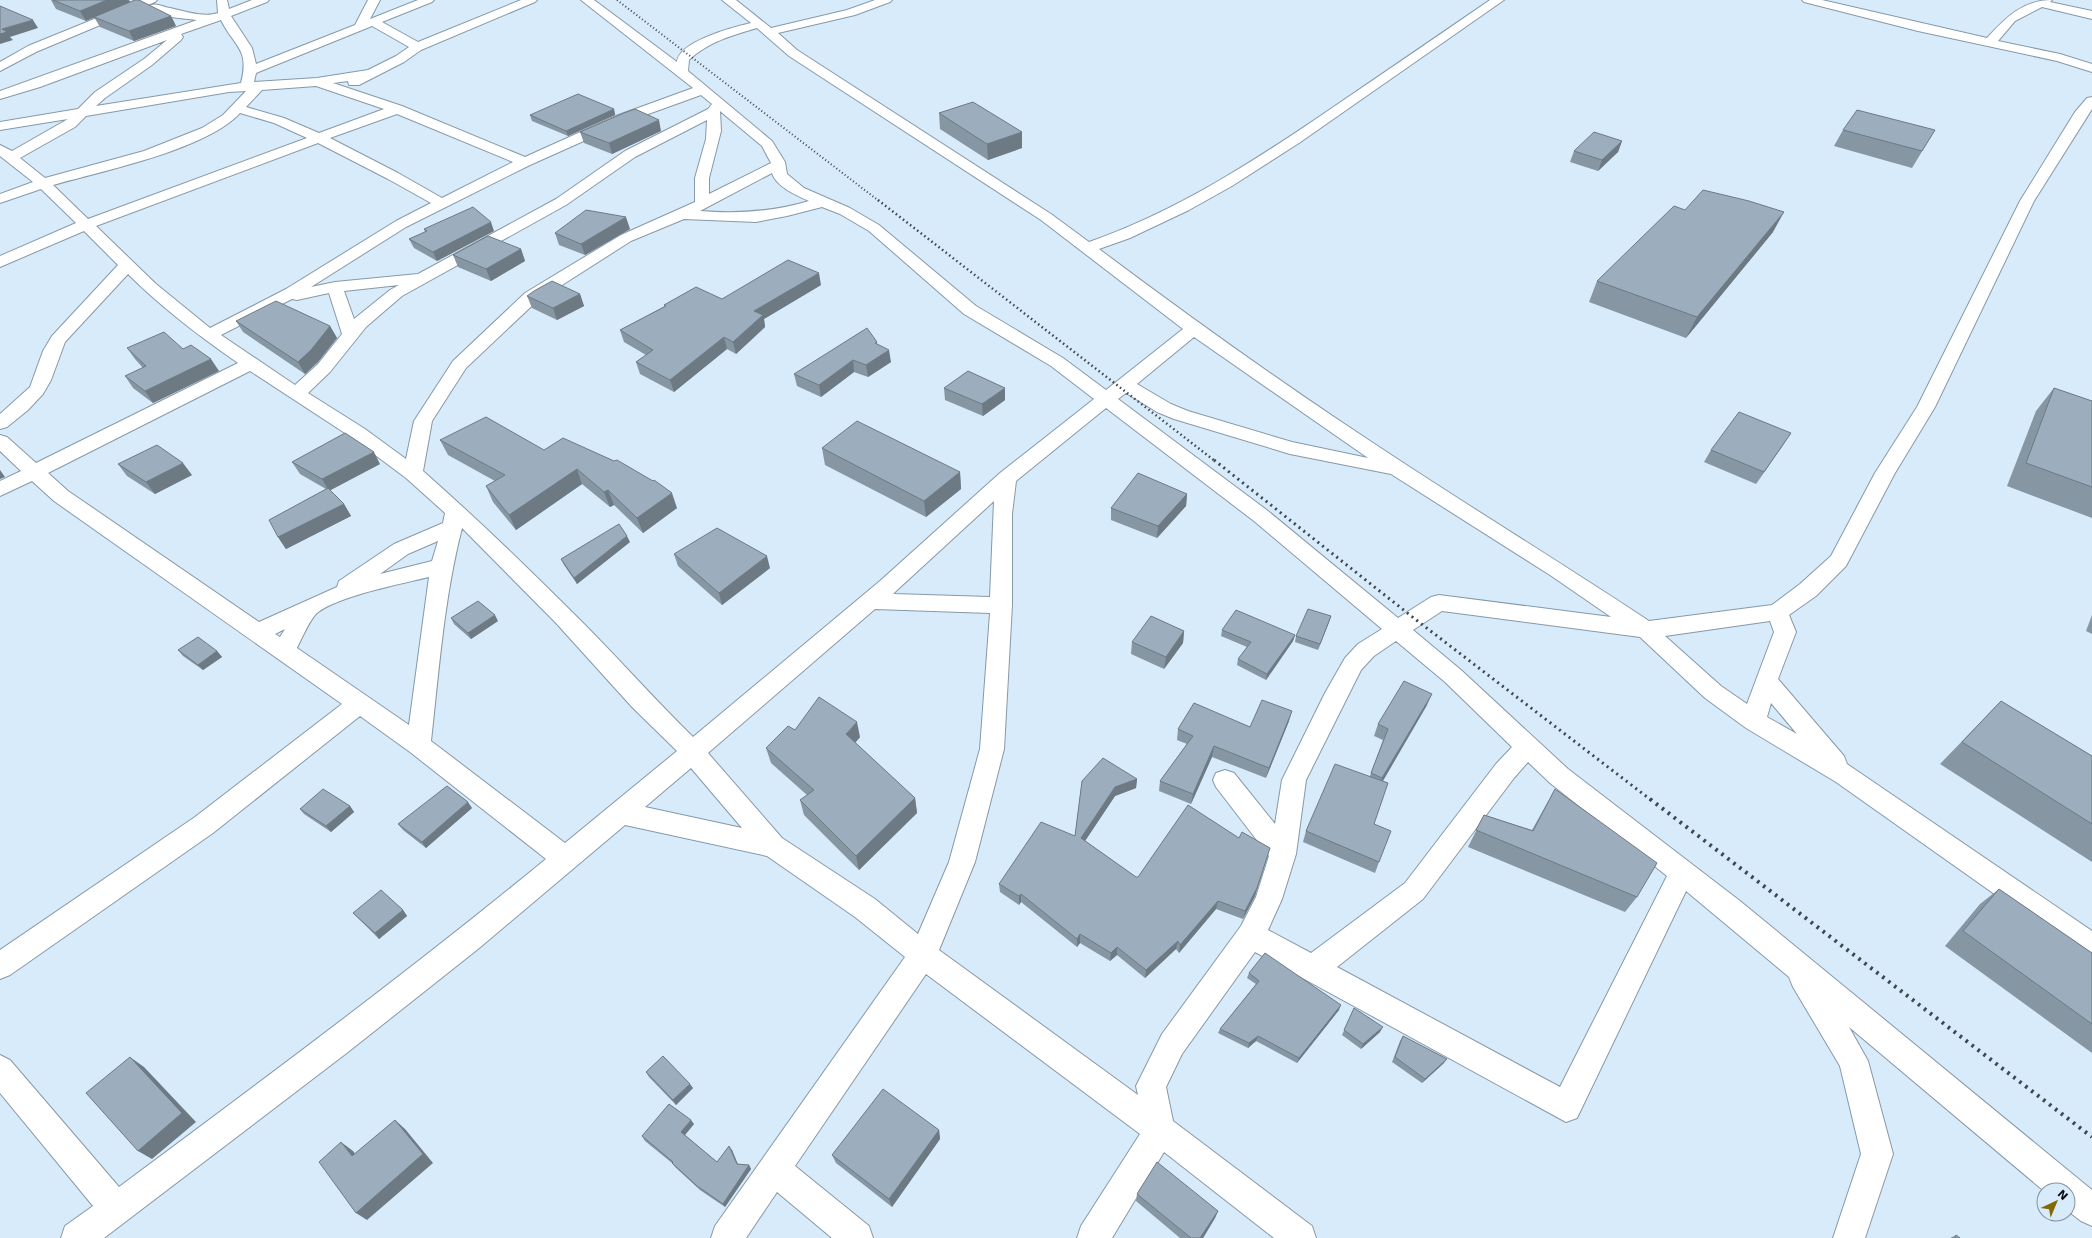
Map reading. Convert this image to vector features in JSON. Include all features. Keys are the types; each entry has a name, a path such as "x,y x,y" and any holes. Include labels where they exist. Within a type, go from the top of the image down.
{"street":[{"path":"222,0 224,16 248,51 257,86"},
{"path":"0,95 224,16 263,0"},
{"path":"359,28 374,0"},
{"path":"252,70 283,59 428,0"},
{"path":"342,90 368,74 395,62 417,46 531,0"},
{"path":"587,0 682,72 701,90 716,108 767,144 778,165 780,176 799,191 821,202 845,211 874,228 970,310 1004,332 1057,362 1115,391 1181,415 1290,448 1398,469"},
{"path":"728,0 741,8 793,53 828,77 1046,217 1194,329 1398,469 1557,570 1646,630 1660,645 1713,692 1754,721 1845,775 2092,947"},
{"path":"682,72 683,59 695,48 725,33 851,13 886,0"},
{"path":"1088,248 1125,235 1184,207 1227,183 1294,140 1498,0"},
{"path":"1808,0 1918,27 2060,58 2092,68"},
{"path":"1990,42 2011,19 2043,1 2092,15"},
{"path":"0,67 32,49 138,4 176,2"},
{"path":"153,3 165,11 212,20"},
{"path":"2011,19 2012,26 2020,35 2060,58"},
{"path":"373,22 417,46"},
{"path":"186,29 148,62 100,95 70,124 5,153 43,183 126,266 209,335 296,394 358,433 413,473 454,519 564,618 640,700 692,751 773,846 865,908 922,955 1160,1130 1300,1238"},
{"path":"0,53 32,49"},
{"path":"248,51 283,59"},
{"path":"0,199 43,183 156,152 218,126 238,109 257,86 283,70 283,59"},
{"path":"290,73 397,109 525,162"},
{"path":"0,126 257,86 314,82 368,74"},
{"path":"209,335 316,278 401,224 525,162 621,119 701,90"},
{"path":"1093,1238 1160,1130 1151,1086 1172,1044 1251,935 1269,899 1283,854 1294,780 1333,700 1366,650 1439,603 1646,630 1777,612 1808,590 1840,561 1885,473 1926,408 2028,201 2080,115 2092,101"},
{"path":"702,203 702,179 714,141 716,108"},
{"path":"296,394 324,368 360,323 380,305 421,278 505,234 561,202 630,154 716,108"},
{"path":"238,109 266,116 319,138 420,190 442,204"},
{"path":"0,262 45,241 85,225 397,109"},
{"path":"413,473 423,421 459,365 531,297 626,238 682,214 778,165"},
{"path":"682,214 738,217 766,216 795,210 821,202"},
{"path":"0,423 40,387 51,352 58,341 74,320 108,287 126,266"},
{"path":"316,278 380,305"},
{"path":"280,298 335,287 421,278"},
{"path":"335,287 351,336"},
{"path":"77,1238 338,1042 468,940 621,813 870,601 1007,478 1194,329"},
{"path":"0,489 252,363"},
{"path":"1115,391 1261,516 1453,676 1559,776 1730,910 2058,1182"},
{"path":"0,441 61,496 420,745 566,859"},
{"path":"727,1238 922,955 962,862 992,749 1001,605 1002,514 1007,478"},
{"path":"420,745 433,619 440,568 454,519"},
{"path":"335,595 401,549 454,519"},
{"path":"259,632 335,595 388,579 440,568"},
{"path":"870,601 1001,605"},
{"path":"284,650 309,607"},
{"path":"1754,721 1766,681 1785,632 1777,612"},
{"path":"1766,681 1845,775"},
{"path":"0,966 204,825 359,704"},
{"path":"1313,969 1414,891 1505,770 1528,746"},
{"path":"1225,780 1283,854"},
{"path":"621,813 773,846"},
{"path":"1251,935 1566,1108 1656,922 1682,873"},
{"path":"1794,963 1853,1061 1877,1154 1849,1238"},
{"path":"0,1070 116,1208"},
{"path":"775,1170 856,1238"},
{"path":"2076,1197 2092,1210"}],"building":[{"path":"53,0 107,0 80,11"},
{"path":"135,0 139,0 171,16 129,31 94,17"},
{"path":"0,6 33,20 2,29 7,32 0,34"},
{"path":"578,94 614,109 566,131 530,115"},
{"path":"973,102 1022,132 987,144 939,113"},
{"path":"635,109 659,120 609,143 580,132 624,113"},
{"path":"1857,110 1935,130 1922,151 1843,130"},
{"path":"1594,132 1622,141 1602,160 1574,151"},
{"path":"1703,190 1749,201 1784,212 1697,317 1597,281 1674,206 1685,210"},
{"path":"473,207 491,222 433,252 409,239 427,231 424,229"},
{"path":"586,210 626,217 581,244 555,233"},
{"path":"488,236 521,249 486,269 453,255"},
{"path":"788,260 819,273 754,311 763,315 733,342 724,337 670,380 636,362 653,350 620,330 666,306 664,305 696,287 722,299"},
{"path":"552,281 580,294 553,308 527,296"},
{"path":"276,301 330,326 311,350 298,362 236,321"},
{"path":"867,328 877,342 875,343 889,350 866,365 853,360 819,385 794,374"},
{"path":"164,332 183,349 191,345 211,359 145,391 125,376 146,366 127,348"},
{"path":"968,371 1005,388 982,404 944,388"},
{"path":"2054,388 2092,401 2092,487 2026,463"},
{"path":"1739,412 1791,433 1764,472 1711,450"},
{"path":"486,417 544,450 563,438 614,461 617,460 653,481 654,480 672,493 637,518 608,490 604,492 577,469 509,515 486,486 505,475 440,440"},
{"path":"857,421 960,472 924,501 822,448"},
{"path":"345,433 374,452 322,479 292,462"},
{"path":"157,445 183,463 146,482 118,464"},
{"path":"1138,473 1187,494 1158,526 1111,508"},
{"path":"328,488 344,504 278,537 269,520"},
{"path":"619,524 627,536 574,578 561,559"},
{"path":"717,528 767,556 719,593 674,554"},
{"path":"478,601 495,615 468,633 451,618"},
{"path":"1308,609 1331,616 1320,644 1296,636"},
{"path":"1236,610 1295,635 1267,674 1238,659 1251,642 1222,630"},
{"path":"1151,616 1184,631 1166,657 1132,642"},
{"path":"198,637 217,651 198,665 178,650"},
{"path":"1404,681 1432,694 1382,778 1371,773 1388,729 1378,724"},
{"path":"819,697 857,722 846,734 915,798 856,856 800,800 814,790 766,748 788,726 795,730"},
{"path":"1262,700 1292,711 1269,768 1214,746 1193,794 1160,781 1193,736 1178,729 1194,703 1250,727"},
{"path":"2001,701 2092,756 2092,824 1962,742"},
{"path":"1103,758 1137,779 1115,787 1081,838 1136,877 1138,877 1188,805 1239,838 1242,832 1270,848 1257,888 1245,911 1218,901 1180,945 1178,941 1146,970 1117,947 1111,953 1080,934 1077,939 1021,894 1019,896 999,884 1041,822 1075,836 1082,781"},
{"path":"1335,764 1388,783 1374,824 1391,831 1379,862 1306,831"},
{"path":"447,786 468,802 422,842 398,824"},
{"path":"323,789 350,806 326,826 300,809"},
{"path":"1555,789 1657,863 1637,897 1476,830 1484,815 1533,831"},
{"path":"1999,889 2092,953 2092,1024 1963,931"},
{"path":"381,890 403,910 375,933 353,913"},
{"path":"1265,953 1341,1005 1299,1058 1258,1036 1249,1043 1220,1029 1259,981 1249,973"},
{"path":"1354,1008 1383,1027 1363,1044 1344,1030"},
{"path":"1403,1036 1447,1059 1425,1079 1395,1057"},
{"path":"663,1056 690,1084 673,1100 646,1072"},
{"path":"130,1057 182,1113 138,1151 86,1093"},
{"path":"883,1089 939,1130 889,1199 832,1155"},
{"path":"669,1104 691,1120 681,1132 717,1162 729,1146 737,1164 749,1165 723,1204 697,1186 672,1163 673,1162 642,1136"},
{"path":"395,1120 423,1154 356,1213 319,1162 341,1142 352,1156"},
{"path":"1157,1162 1218,1211 1200,1238 1191,1238 1137,1194"}],"railway":[{"path":"617,0 879,201"},
{"path":"878,200 1215,461"},
{"path":"1214,460 1415,619 1651,800"},
{"path":"1650,799 2092,1137"}]}
